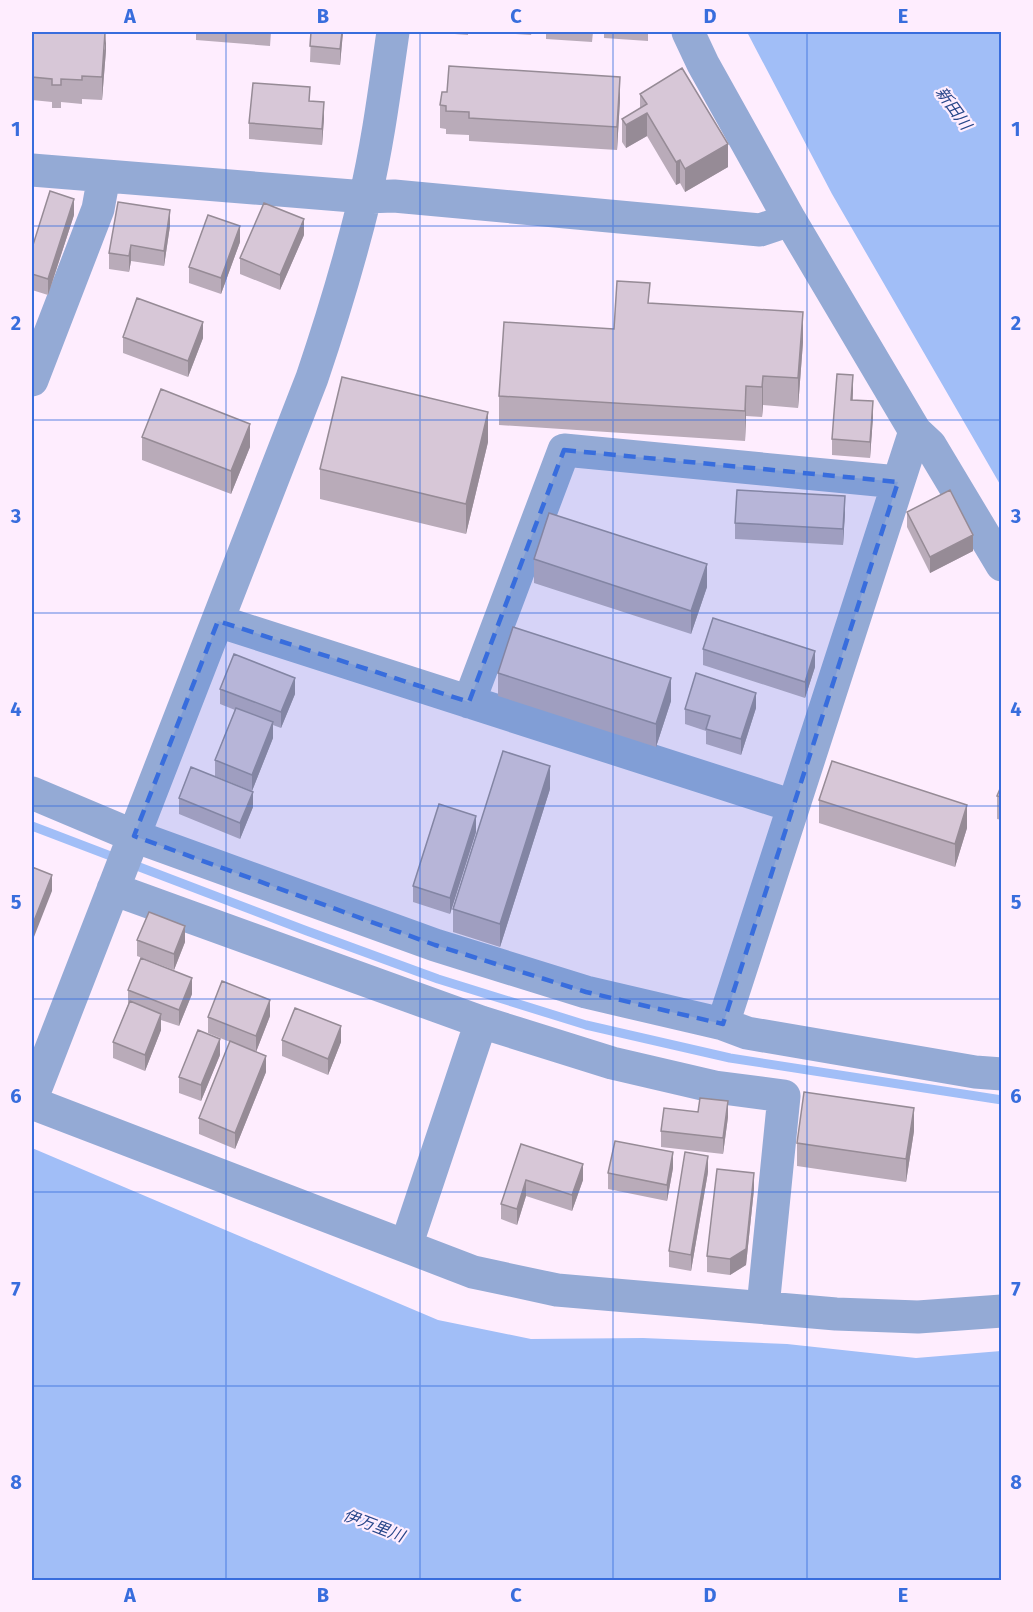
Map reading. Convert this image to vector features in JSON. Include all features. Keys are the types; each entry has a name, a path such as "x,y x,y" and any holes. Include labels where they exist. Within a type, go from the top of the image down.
{"street":[{"path":"32,1098 312,378 341,290 365,197 381,118 393,32"},
{"path":"688,32 703,64 790,220 915,431 930,445 1002,565"},
{"path":"32,170 365,197 394,196 760,230 790,220"},
{"path":"32,380 98,209 104,176"},
{"path":"723,1024 915,431"},
{"path":"469,702 564,450 898,482"},
{"path":"218,621 794,806"},
{"path":"32,793 134,836 446,948 586,992 723,1024 747,1033 975,1072 1002,1074"},
{"path":"113,889 480,1022 612,1063 715,1087 784,1096 763,1307"},
{"path":"406,1246 480,1022"},
{"path":"32,1103 473,1272 557,1290 836,1314 918,1317 1002,1311"}],"highlighted area":[{"path":"564,450 898,482 723,1024 586,992 435,945 134,836 218,621 469,702"}],"water":[{"name":"新田川","path":"747,32 1001,32 1001,486 832,194"},
{"name":"伊万里川","path":"32,1148 438,1320 531,1339 643,1338 787,1344 916,1358 1001,1351 1001,1580 32,1580"}],"building":[{"path":"32,32 105,32 102,77 82,76 82,80 61,79 61,85 52,85 52,79 32,77"},
{"path":"311,32 342,32 340,49 310,46"},
{"path":"449,66 620,77 617,127 469,118 469,112 446,111 446,106 440,105 442,92 447,92"},
{"path":"682,68 728,144 685,169 680,160 676,162 647,113 626,125 622,119 647,104 640,94"},
{"path":"253,83 310,87 309,101 324,102 322,129 249,123"},
{"path":"50,191 74,199 48,279 32,274 32,248"},
{"path":"118,202 170,210 164,251 131,245 129,256 109,253"},
{"path":"264,203 304,219 280,275 240,258"},
{"path":"208,215 240,226 221,278 189,267"},
{"path":"617,281 650,283 648,303 803,312 798,378 763,376 762,387 746,386 745,411 499,396 504,322 614,329"},
{"path":"137,298 203,322 188,361 123,337"},
{"path":"837,374 853,375 851,400 873,401 870,442 832,439"},
{"path":"342,377 488,412 466,504 320,469"},
{"path":"161,389 250,424 231,471 142,437"},
{"path":"737,490 845,496 843,529 735,523"},
{"path":"950,490 973,535 930,557 907,512"},
{"path":"549,513 707,564 691,611 534,559"},
{"path":"713,618 815,651 805,682 703,649"},
{"path":"513,627 671,678 656,724 498,673"},
{"path":"234,654 295,678 281,712 220,689"},
{"path":"696,673 756,693 741,739 706,729 710,716 685,709"},
{"path":"236,708 273,722 252,775 215,760"},
{"path":"503,751 550,766 500,924 453,909"},
{"path":"832,761 967,805 955,844 819,800"},
{"path":"191,767 253,792 240,823 179,798"},
{"path":"1002,784 1002,797 997,796"},
{"path":"439,804 476,816 450,898 413,886"},
{"path":"32,867 52,875 32,926"},
{"path":"149,912 185,926 174,954 137,940"},
{"path":"141,958 192,978 179,1010 128,990"},
{"path":"222,981 270,1000 256,1036 208,1017"},
{"path":"130,1001 161,1014 145,1055 113,1042"},
{"path":"295,1008 341,1026 328,1059 282,1040"},
{"path":"198,1030 220,1039 201,1085 179,1077"},
{"path":"230,1041 266,1056 235,1133 199,1118"},
{"path":"804,1092 914,1108 906,1159 797,1143"},
{"path":"700,1098 728,1101 723,1138 661,1131 664,1108 698,1112"},
{"path":"615,1141 673,1152 667,1185 608,1173"},
{"path":"521,1144 583,1164 572,1195 526,1180 517,1209 501,1204"},
{"path":"685,1152 708,1156 691,1255 669,1251"},
{"path":"717,1169 754,1173 746,1249 730,1259 707,1256"}],"waterway":[{"path":"32,826 438,979 586,1025 730,1058 1002,1100"}]}
